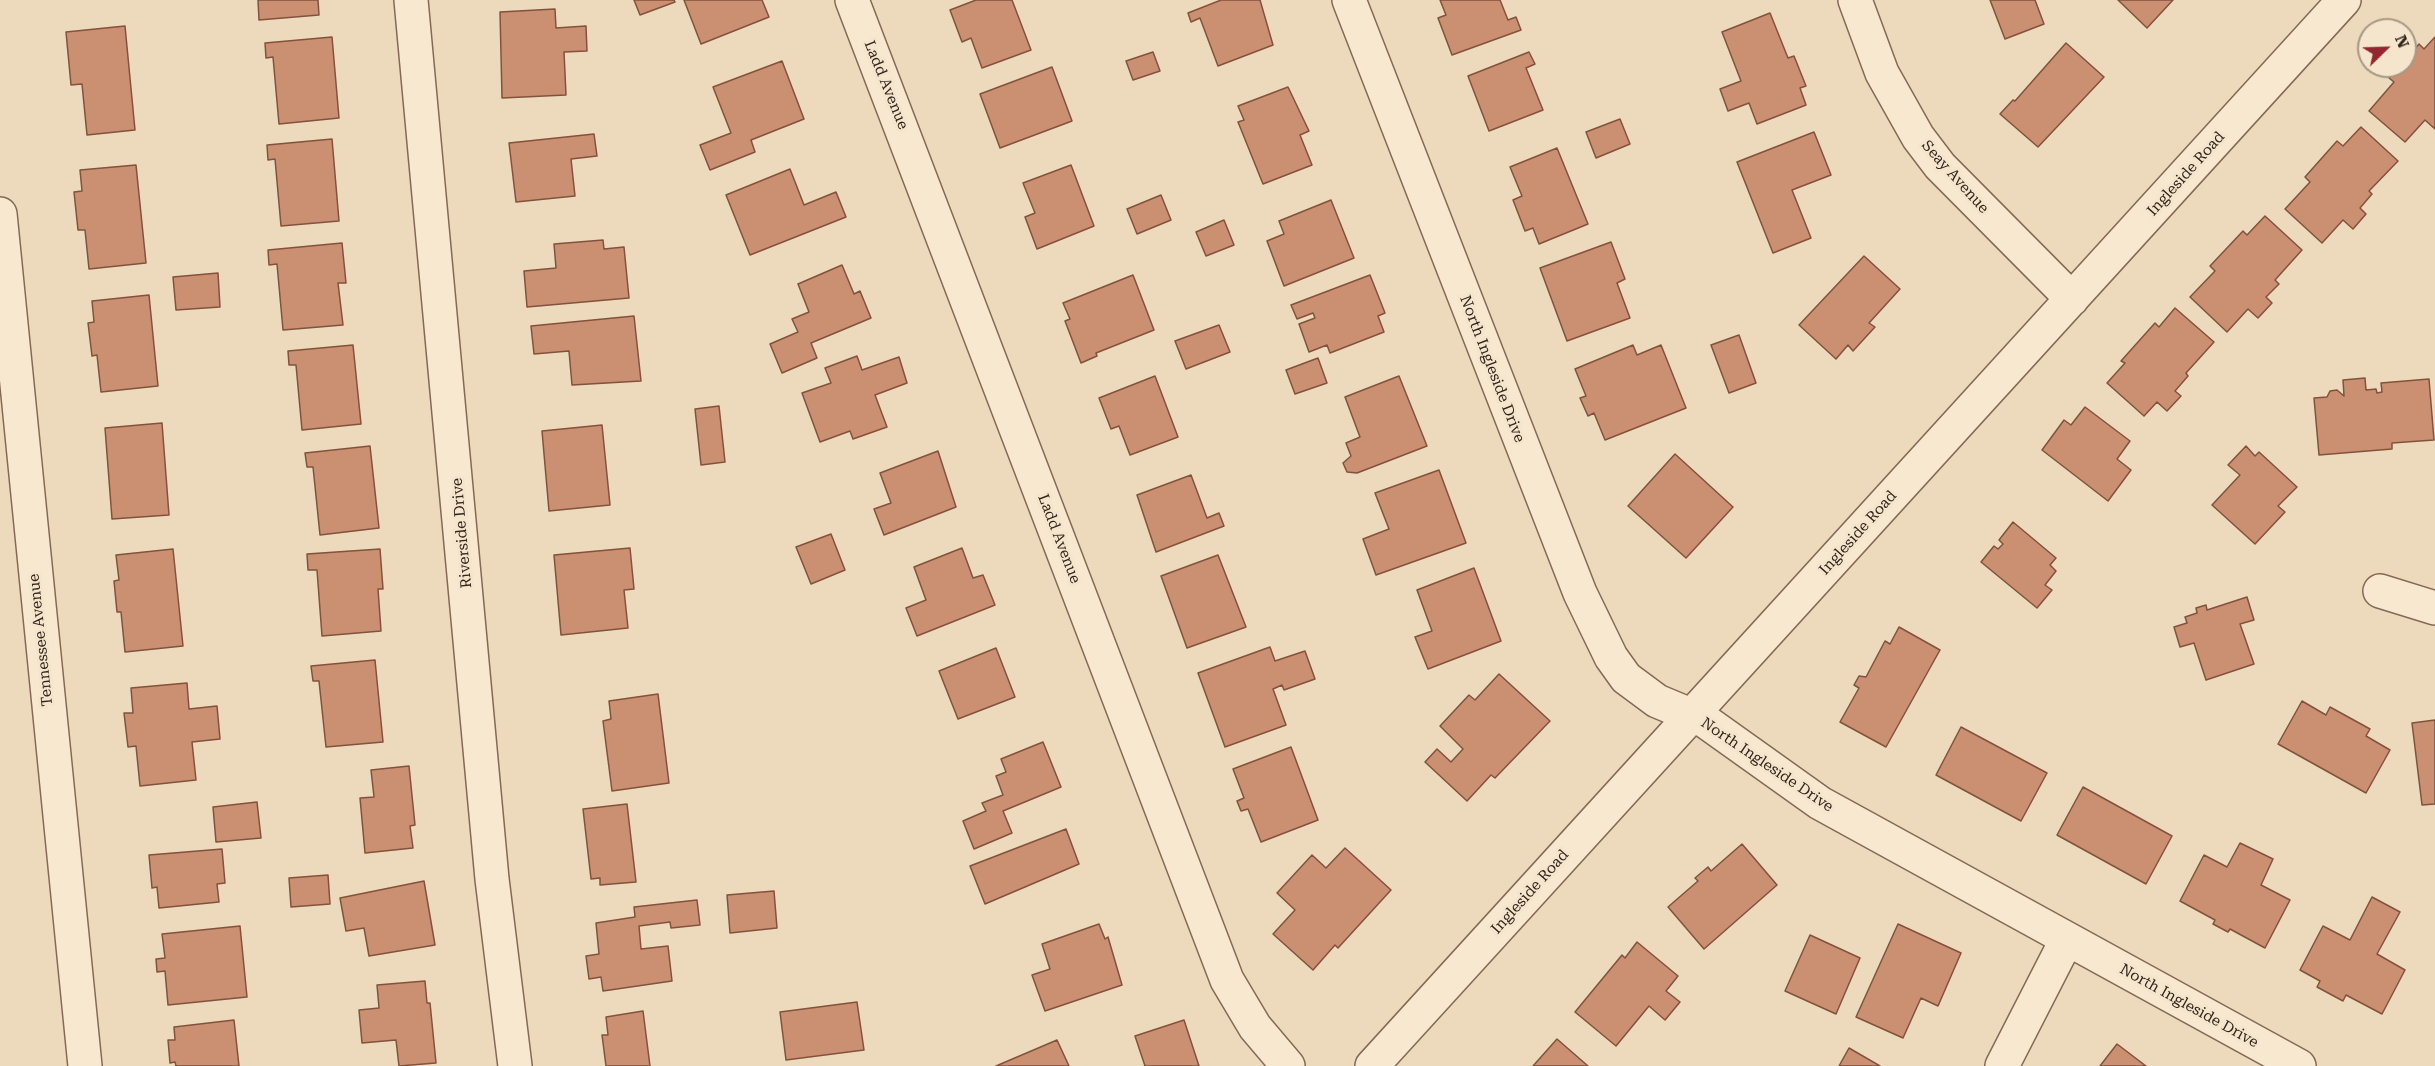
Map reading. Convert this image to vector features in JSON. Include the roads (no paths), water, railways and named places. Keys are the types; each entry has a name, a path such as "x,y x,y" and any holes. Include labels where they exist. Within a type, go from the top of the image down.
{"street":[{"name":"Riverside Drive","path":"411,0 492,879 515,1066"},
{"name":"Ladd Avenue","path":"852,0 1227,980 1255,1027 1288,1066"},
{"name":"North Ingleside Drive","path":"1349,0 1580,593 1611,657 1626,678 1657,701 1705,721 1820,803 2299,1066"},
{"name":"Seay Avenue","path":"1856,0 1882,73 1918,137 1940,166 2072,299"},
{"name":"Ingleside Road","path":"1371,1066 2344,0"},
{"name":"Tennessee Avenue","path":"0,214 85,1066"},
{"path":"2380,591 2435,608"},
{"path":"2002,1066 2067,939"}]}
